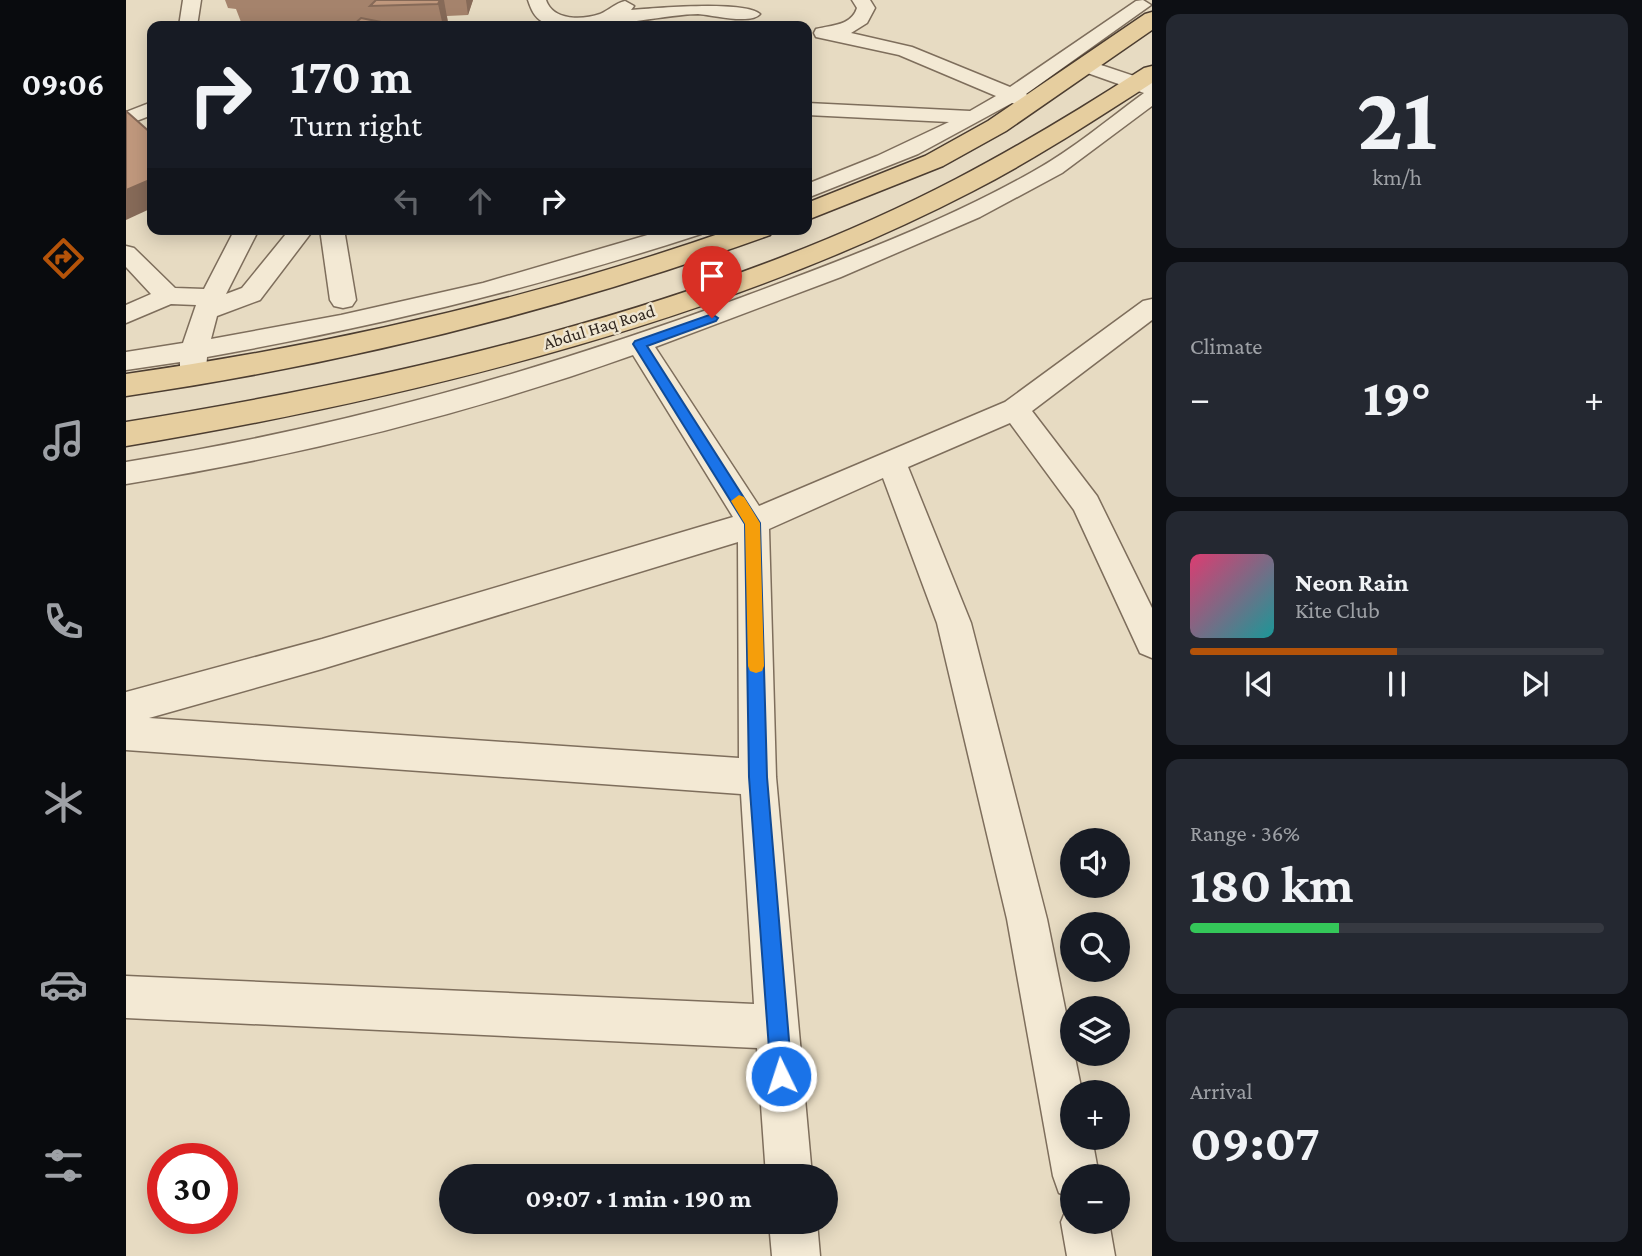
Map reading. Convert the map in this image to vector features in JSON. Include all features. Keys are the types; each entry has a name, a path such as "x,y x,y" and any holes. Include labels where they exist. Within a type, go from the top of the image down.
{"main road":[{"path":"812,210 934,161 997,126 1021,99 1086,66 1143,7"},
{"name":"Abdul Haq Road","path":"126,433 178,426 458,368 746,282 942,197 1148,85"},
{"path":"126,385 193,364 519,304 698,252 744,235"}],"street":[{"path":"188,21 192,0"},
{"path":"537,0 537,8 553,21"},
{"path":"609,18 624,8 626,0"},
{"path":"812,34 846,29 865,6 905,51"},
{"path":"812,189 917,146 973,117 1021,99 1143,7"},
{"path":"591,21 697,9 754,12"},
{"path":"827,33 905,51 1021,99"},
{"path":"1086,66 1148,85"},
{"path":"126,473 173,466 393,421 639,344 806,282 956,221 1043,176 1148,85"},
{"path":"812,109 973,117 997,126"},
{"path":"126,119 147,110"},
{"path":"813,131 825,120 872,111"},
{"path":"193,364 210,304 244,235"},
{"path":"126,253 168,296 210,304 251,294 297,235"},
{"path":"333,235 343,300"},
{"path":"126,361 193,364 515,283 673,235"},
{"path":"126,315 168,296"},
{"path":"126,708 335,650 717,536 752,523 1015,409 1152,307"},
{"path":"639,344 752,523 758,777 788,1164"},
{"path":"1015,409 1086,504 1152,643"},
{"path":"892,463 954,623 1027,919 1074,1164"},
{"path":"126,733 758,777"},
{"path":"126,997 778,1027"},
{"path":"794,1234 796,1256"},
{"path":"1086,1234 1091,1256"}],"building":[{"path":"376,0 440,0 438,4 370,6"},
{"path":"126,111 147,130 147,181 126,190"}],"slow traffic":[{"path":"739,501 752,523 756,666"}],"route":[{"path":"712,318 639,344 752,523 758,777 781,1076"}]}
